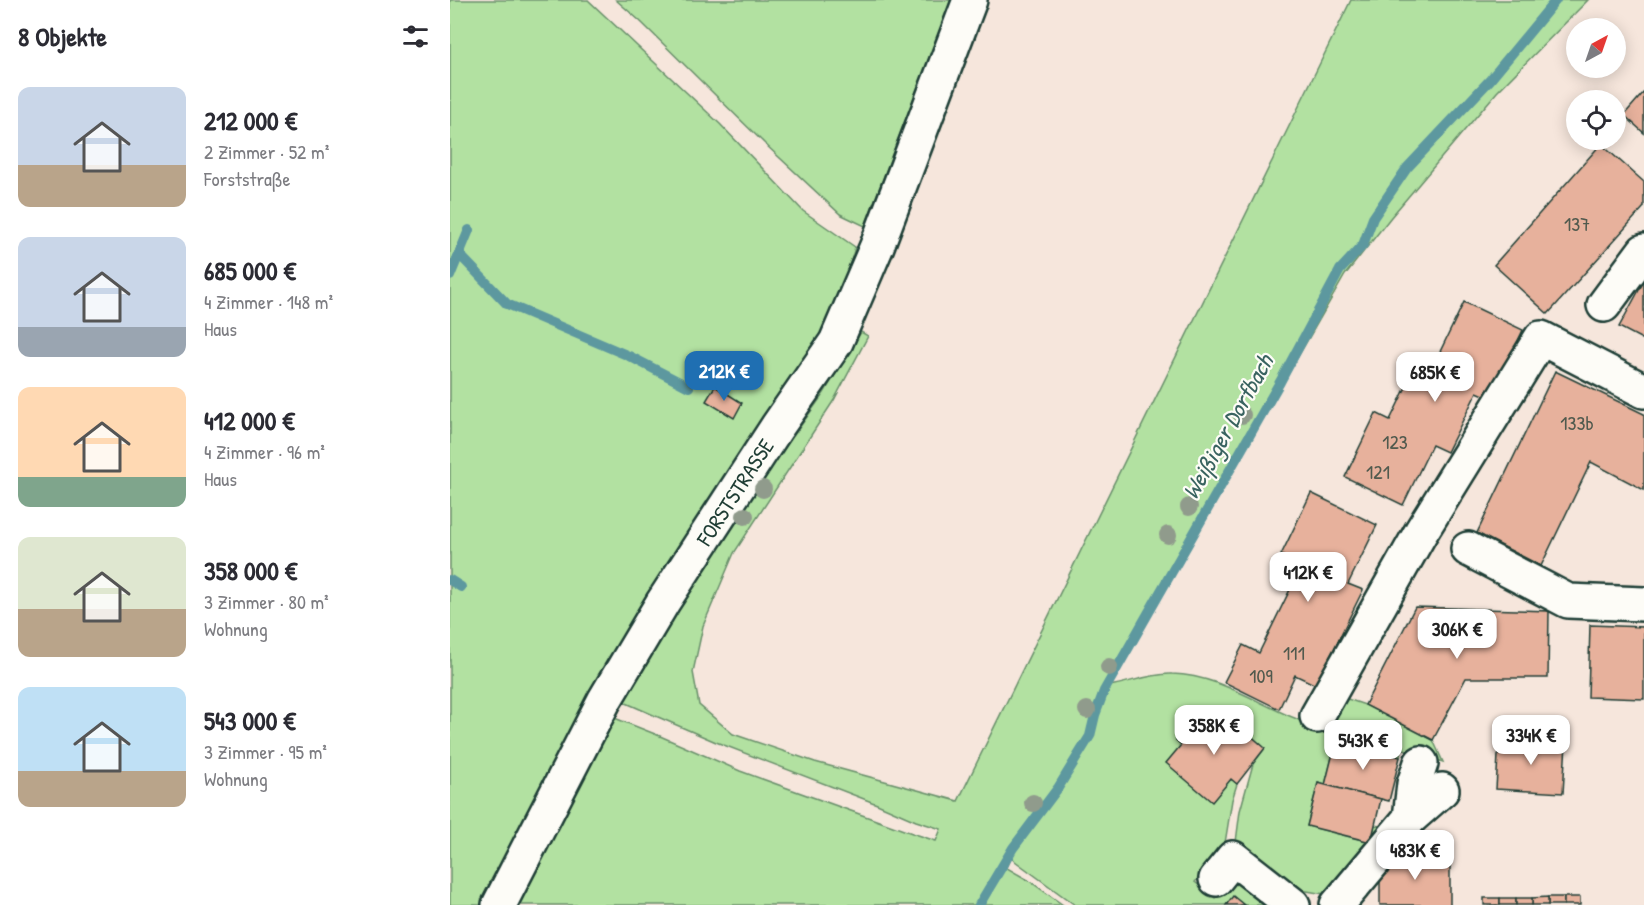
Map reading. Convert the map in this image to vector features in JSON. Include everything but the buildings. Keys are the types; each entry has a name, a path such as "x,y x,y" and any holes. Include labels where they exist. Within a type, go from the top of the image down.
{"street":[{"name":"FORSTSTRASSE","path":"499,905 604,701 688,564 777,427 836,342 877,246 969,0"},
{"path":"1604,305 1644,251"},
{"path":"1317,716 1421,532 1541,338 1644,391"},
{"path":"1468,549 1568,601 1644,604"},
{"path":"1410,818 1414,784 1421,763"},
{"path":"1337,905 1410,818 1442,790"},
{"path":"1216,879 1233,858 1293,905"}],"green space":[{"path":"450,0 588,0 720,124 803,211 855,247 841,298 813,347 696,521 719,540 824,393 861,332 868,336 834,400 734,553 703,626 693,672 699,705 733,734 815,762 958,801 1351,0 1588,0 1570,18 1566,18 1566,22 1497,92 1345,275 1109,686 1156,675 1189,676 1222,685 1302,721 1336,695 1365,705 1433,740 1443,762 1401,748 1400,757 1336,741 1325,785 1318,783 1307,826 1370,842 1375,825 1391,828 1330,895 1301,890 1266,867 1236,842 1240,811 1253,764 1265,748 1242,728 1235,729 1225,721 1186,727 1176,740 1212,801 1231,779 1237,784 1225,843 1195,882 1215,898 1236,873 1275,905 1244,905 1233,897 1226,905 1075,905 1012,857 1007,868 1063,905 513,905 612,717 740,771 912,833 936,841 941,829 716,742 658,717 624,702 600,681 482,905 450,905"},
{"path":"616,0 951,0 865,226 840,214"}],"waterway":[{"name":"Weißiger Dorfbach","path":"979,905 1013,848 1058,788 1090,736 1104,691 1280,382 1340,270 1363,245 1373,218 1407,168 1490,80 1556,0"},
{"path":"450,276 469,230"},
{"path":"459,254 507,304 629,356 689,387"},
{"path":"450,580 461,587"}]}
